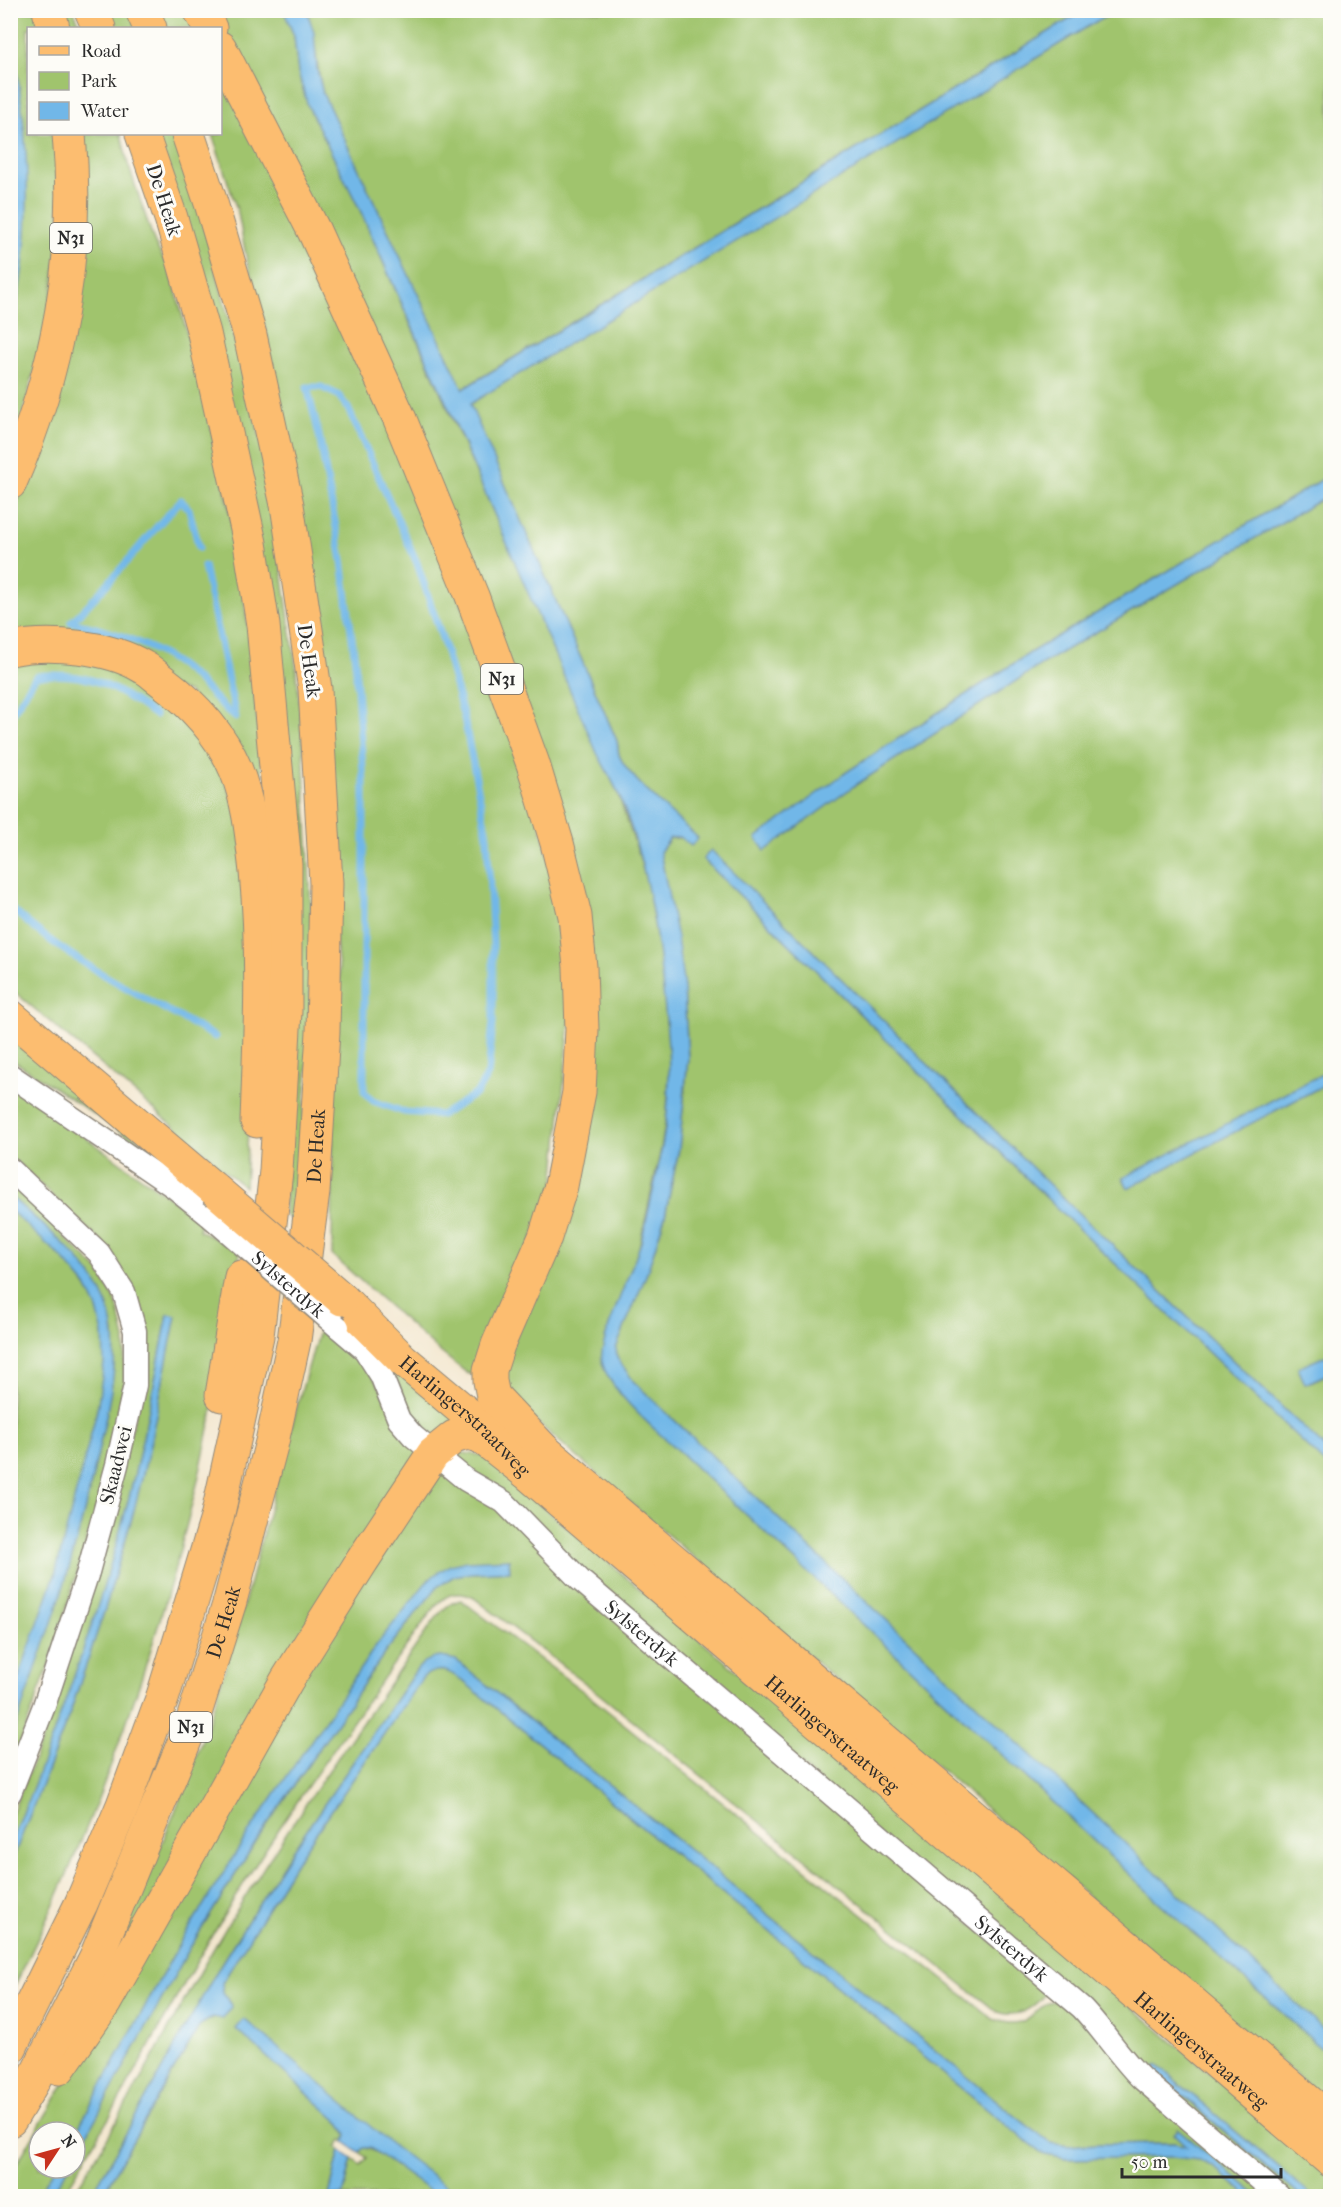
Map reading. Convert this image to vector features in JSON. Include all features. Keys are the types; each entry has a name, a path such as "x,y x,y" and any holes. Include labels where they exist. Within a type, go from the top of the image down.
{"main road":[{"path":"49,10 53,27"},
{"path":"91,10 99,27"},
{"path":"142,10 150,27"},
{"path":"200,10 209,27"},
{"name":"N31","path":"222,52 314,231 399,417 472,596 533,764 557,843 575,916 580,967 582,1030 579,1092 558,1196 544,1237 498,1345 490,1370 493,1396 535,1461"},
{"name":"N31","path":"10,483 45,391 57,342 72,226 69,135"},
{"name":"De Heak","path":"10,2048 27,2019 81,1904 123,1805 163,1696 217,1518 257,1336 277,1159 285,1011 285,865 267,657 250,543 204,333 171,218 142,135"},
{"name":"De Heak","path":"10,2120 96,1957 192,1723 230,1601 272,1442 294,1341 313,1192 323,1032 326,883 315,689 286,505 250,335 212,203 188,135"},
{"name":"N31","path":"10,649 65,646 106,652 143,666 187,700 218,736 236,770 251,822 259,909 260,1026 255,1167 237,1311 209,1463 188,1554 163,1696"},
{"name":"Harlingerstraatweg","path":"10,1016 212,1203 340,1313 410,1346 484,1407 535,1461 1330,2160"},
{"path":"10,2136 105,2002 287,1680 433,1454 454,1437 466,1433 480,1436 535,1461"},
{"name":"Harlingerstraatweg","path":"535,1461 1330,2120"}],"street":[{"path":"10,1075 174,1187 212,1203"},
{"name":"Skaadwei","path":"10,1169 99,1253 124,1292 135,1331 135,1385 109,1497 88,1572 48,1695 10,1793"},
{"name":"Sylsterdyk","path":"340,1313 381,1375 399,1420 413,1436 466,1480 504,1502 580,1580 1082,2008 1141,2078 1280,2196"}],"green space":[{"path":"284,10 294,36 298,72 308,106 360,210 618,794 639,855 648,888 660,958 670,1053 667,1112 637,1257 605,1338 607,1375 622,1396 688,1460 1161,1904 1330,2056 1330,2104 518,1406 505,1389 502,1375 582,1093 564,842 222,44 222,27 215,27 208,11"},
{"path":"11,11 40,11 44,27 27,27 27,135 61,135 58,278 11,460 10,328 13,318 20,90 11,37"},
{"path":"54,11 74,11 81,27 59,27"},
{"path":"104,11 129,11 137,27 112,27"},
{"path":"160,11 192,11 200,27 166,27"},
{"path":"307,11 1083,11 462,389 323,94"},
{"path":"1119,11 1330,11 1330,475 1033,651 845,773 766,850 854,786 1042,664 1330,494 1330,1070 1123,1179 1128,1188 1330,1082 1330,1354 1298,1369 1306,1384 1330,1373 1330,1453 1071,1206 711,851 703,859 1063,1214 1330,1468 1330,2035 1068,1792 634,1382 617,1358 616,1348 647,1273 665,1216 679,1149 688,1058 684,988 660,852 670,838 697,838 642,786 619,755 617,741 469,403 1097,21"},
{"path":"222,67 341,307 526,766 575,966 554,1185 476,1376 467,1373 439,1351 332,1255 333,1125 340,977 267,336 246,256 238,213 212,135 222,135"},
{"path":"75,135 121,135 128,164 155,244 169,268 175,287 220,465 245,608 268,859 189,692 11,642 11,495 27,457"},
{"path":"153,135 176,135 195,191 265,456 296,667 303,747 311,909 309,1053 294,1223 285,1215 294,816"},
{"path":"70,655 146,682 215,752 241,823 251,1075 245,1187 11,989 10,658"},
{"path":"10,1031 159,1157 11,1059"},
{"path":"11,1084 201,1220 199,1230 240,1252 197,1484 141,1680 95,1808 41,1932 11,1993 11,1863 70,1713 105,1609 133,1514 168,1314 138,1461 114,1553 73,1679 11,1844 10,1818 52,1715 145,1380 105,1245 11,1157"},
{"path":"11,1185 99,1271 117,1304 125,1339 124,1384 101,1493 50,1662 11,1768 11,1739 66,1577 88,1497 107,1412 114,1365 114,1332 107,1305 70,1251 11,1197"},
{"path":"11,1211 60,1255 82,1280 97,1309 102,1327 104,1364 99,1401 72,1516 50,1591 11,1699"},
{"path":"322,1322 344,1333 424,1455 94,1996 142,1890 200,1747 227,1663 293,1419"},
{"path":"391,1365 473,1419 435,1436 413,1413"},
{"path":"463,1453 482,1455 1330,2175 1330,2196 1312,2196 1157,2065 1153,2071 1300,2196 1287,2196 585,1574 490,1485 453,1455"},
{"path":"436,1467 499,1508 1046,1989 1046,1992 1025,2011 1011,2014 997,2012 589,1686 474,1598 456,1594 436,1605 283,1823 231,1903 87,2155 87,2134 191,1946 258,1838 386,1651 437,1587 454,1576 510,1571 509,1559 429,1579 181,1941 83,2120 43,2120 129,1975 253,1751"},
{"path":"461,1600 584,1692 993,2019 1017,2023 1026,2020 1044,2005 1061,2000 1272,2196 1258,2196 1203,2151 1174,2134 1187,2146 1174,2143 1067,2146 1051,2143 456,1660 423,1663 415,1672 288,1857 221,1964 91,2196 72,2196 82,2180 87,2180 87,2172 238,1907 317,1788 433,1622 445,1608"},
{"path":"434,1670 452,1672 1016,2133 1046,2155 1066,2159 1173,2157 1199,2160 1215,2168 1248,2196 459,2196 236,2029 341,2124 347,2135 345,2142 342,2140 337,2147 340,2150 329,2196 101,2196 200,2025 232,2007 223,1993 222,1983 296,1862 423,1677"},
{"path":"27,2146 27,2180 47,2180 37,2196 11,2196 10,2175"},
{"path":"363,2148 389,2160 437,2196 343,2196 352,2159 361,2165 367,2158 359,2152"},
{"path":"60,2180 72,2180 62,2196 50,2196"}],"water":[{"path":"284,11 307,11 314,33 317,69 323,94 463,389 1083,11 1119,11 1097,21 470,404 617,741 619,755 632,775 698,838 691,846 680,837 670,838 660,852 684,988 688,1058 679,1149 665,1216 647,1273 616,1348 617,1358 634,1382 1330,2035 1330,2056 1161,1904 652,1427 626,1401 607,1374 602,1362 605,1339 641,1242 659,1162 668,1099 668,1042 661,974 654,921 643,869 618,793 597,753 449,409 360,210 308,106 298,72 294,36"},
{"path":"11,37 26,146 27,219 19,292 11,328"},
{"path":"1330,475 1330,494 1042,664 854,786 765,851 756,838 845,773 1033,651"},
{"path":"711,850 1071,1206 1330,1453 1330,1468 1063,1214 703,859"},
{"path":"1330,1070 1330,1082 1128,1188 1123,1178"},
{"path":"11,1197 65,1245 99,1288 112,1321 115,1357 107,1413 76,1543 54,1617 11,1739 11,1699 55,1575 97,1410 104,1364 103,1333 97,1309 86,1286 63,1259 11,1211"},
{"path":"168,1314 176,1316 149,1450 133,1514 105,1609 70,1713 11,1863 11,1844 73,1678 114,1552 138,1461"},
{"path":"1330,1354 1330,1373 1305,1384 1298,1368"},
{"path":"509,1559 510,1571 454,1576 437,1587 386,1651 258,1838 191,1946 87,2134 87,2120 83,2120 181,1941 249,1832 377,1644 429,1579 450,1565 467,1561"},
{"path":"441,1657 456,1660 1051,2143 1067,2146 1174,2143 1186,2146 1174,2134 1178,2129 1258,2196 1248,2196 1215,2168 1199,2160 1173,2157 1066,2159 1046,2155 1016,2133 469,1686 453,1674 436,1671 423,1677 296,1862 222,1983 223,1993 232,2007 223,2019 213,2017 200,2025 101,2196 91,2196 221,1964 288,1857 415,1672 427,1661"},
{"path":"244,2019 391,2144 459,2196 437,2196 370,2148 363,2148 359,2152 345,2142 347,2135 341,2124 236,2029"},
{"path":"1157,2065 1312,2196 1300,2196 1153,2070"},
{"path":"340,2150 352,2159 343,2196 329,2196"},
{"path":"47,2180 60,2180 50,2196 37,2196"}],"waterway":[{"path":"307,387 321,387 338,395 348,408 417,563 443,641 464,718 487,835 493,944 493,1023 488,1074 477,1093 442,1115 404,1112 373,1101 364,1091 364,783 355,661 342,560 319,435 307,387"},
{"path":"71,622 100,593 181,500 189,509 199,548"},
{"path":"71,622 120,635 165,656 193,676 236,718 204,566"},
{"path":"10,717 36,676 54,675 86,678 100,683 126,696 155,715"},
{"path":"10,907 32,926 82,961 215,1037"}]}
